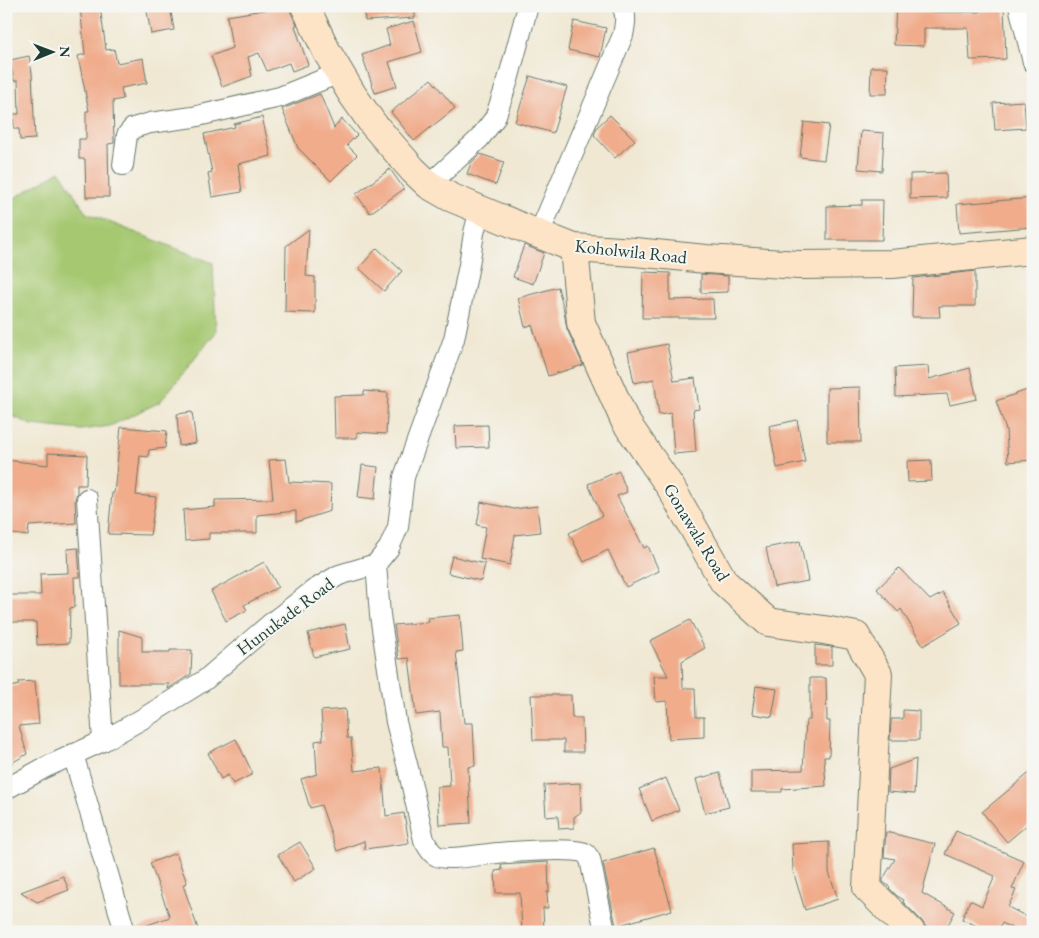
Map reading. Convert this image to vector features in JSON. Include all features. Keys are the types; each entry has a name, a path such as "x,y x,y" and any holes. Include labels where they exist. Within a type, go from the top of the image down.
{"street":[{"name":"Koholwila Road","path":"304,6 327,52 352,94 373,124 413,170 429,185 450,197 574,248 635,252 706,260 799,265 892,264 1033,250"},
{"path":"429,185 479,139 495,118 508,80 528,6"},
{"path":"539,234 623,35 626,20 622,6"},
{"path":"1019,6 1033,62"},
{"path":"123,164 127,134 133,128 150,123 193,117 280,97 339,72"},
{"path":"480,209 454,339 404,478 398,527 389,548 376,564 380,615 396,722 424,840 435,855 442,858 459,858 490,853 566,850 584,853 590,858 605,932"},
{"name":"Gonawala Road","path":"574,248 580,323 625,421 671,488 724,582 768,622 856,636 878,674 867,888 911,932"},
{"path":"87,499 103,741"},
{"name":"Hunukade Road","path":"6,789 73,754 103,741 142,719 206,680 269,625 314,590 339,575 376,564"},
{"path":"73,754 125,932"}],"green space":[{"path":"60,171 86,213 213,263 216,332 160,402 110,426 81,430 32,425 6,413 6,203"}],"building":[{"path":"80,6 100,6 106,50 114,49 117,63 143,58 147,83 121,88 123,99 113,101 114,143 108,144 109,197 86,197 85,159 79,159 79,139 86,139 86,111 89,111 78,56 85,54"},
{"path":"146,6 170,6 174,30 151,34"},
{"path":"269,6 290,6 308,65 292,71 289,63 267,71 259,53 248,57 252,76 222,87 211,56 232,48 227,16 270,9"},
{"path":"364,6 415,6 415,18 365,21"},
{"path":"896,6 925,6 925,12 980,12 980,6 1004,6 1006,59 970,60 968,28 924,28 924,46 894,45"},
{"path":"414,21 422,52 389,62 397,86 375,93 362,55 390,45 386,29"},
{"path":"574,21 606,28 600,57 568,50"},
{"path":"29,56 32,73 35,139 20,140 19,129 14,129 13,114 19,114 18,80 14,81 10,60"},
{"path":"871,67 888,67 887,94 870,94"},
{"path":"530,76 567,87 553,133 515,122"},
{"path":"431,79 455,108 414,141 391,112"},
{"path":"320,94 334,128 342,119 357,135 347,145 357,155 331,181 298,148 282,109"},
{"path":"1024,101 1026,128 995,130 993,103"},
{"path":"610,115 635,140 615,158 594,135 597,127"},
{"path":"262,117 271,156 238,164 242,192 212,197 208,173 212,172 204,134 235,127 234,124"},
{"path":"804,122 829,125 824,160 800,157"},
{"path":"861,131 884,133 882,171 858,169"},
{"path":"480,154 504,162 496,185 467,174 471,163"},
{"path":"390,169 404,189 370,213 356,194"},
{"path":"946,173 947,198 910,199 910,174"},
{"path":"1033,198 1033,227 959,233 957,204"},
{"path":"862,200 883,200 882,240 827,240 827,206 862,205"},
{"path":"309,229 306,276 315,277 315,313 285,312 286,246"},
{"path":"524,245 544,253 533,284 513,277"},
{"path":"377,248 402,271 384,291 359,268"},
{"path":"975,271 975,306 939,306 940,317 912,317 913,278"},
{"path":"643,272 670,273 670,300 713,299 714,318 642,318"},
{"path":"701,274 728,276 728,292 701,293"},
{"path":"558,287 567,329 583,365 548,376 532,325 525,327 518,298"},
{"path":"667,344 674,381 695,378 699,409 693,410 696,452 674,454 671,413 659,415 654,379 634,383 628,352"},
{"path":"928,366 929,379 970,368 977,399 950,405 947,394 896,397 895,368"},
{"path":"860,387 861,442 827,442 827,388"},
{"path":"1027,390 1033,409 1033,460 1008,462 1006,430 996,401"},
{"path":"364,391 388,393 386,434 357,432 357,438 335,438 334,396 364,395"},
{"path":"192,412 196,443 179,446 177,414"},
{"path":"797,420 805,462 777,468 769,426"},
{"path":"488,425 489,447 456,448 455,426"},
{"path":"121,427 167,431 165,448 149,450 148,457 140,456 136,495 156,497 150,535 108,534"},
{"path":"48,453 87,455 86,485 77,485 75,500 76,523 29,526 28,536 6,533 6,460 48,465"},
{"path":"286,459 289,482 331,484 330,511 296,522 296,511 257,515 257,533 209,533 209,539 185,541 183,510 215,507 215,500 273,499 269,460"},
{"path":"931,460 932,481 908,482 907,461"},
{"path":"362,465 378,467 375,499 358,497"},
{"path":"619,471 627,492 617,496 644,548 648,546 659,571 626,587 608,550 584,562 569,533 602,516 588,484"},
{"path":"481,502 514,509 537,506 540,532 515,535 510,565 480,559 486,527 477,525"},
{"path":"800,541 808,581 774,587 766,548"},
{"path":"78,548 80,577 74,577 75,607 70,608 69,643 37,645 36,622 10,622 10,595 41,595 40,574 68,573 67,549"},
{"path":"452,556 485,564 481,581 448,573"},
{"path":"264,562 278,587 244,605 247,610 226,621 211,591"},
{"path":"899,568 930,600 943,593 961,623 923,646 901,609 898,612 877,589"},
{"path":"460,615 463,651 456,652 464,723 473,723 475,766 468,767 471,823 439,825 437,787 450,786 448,747 442,747 440,712 416,715 409,658 399,659 394,625 429,622 428,618"},
{"path":"690,620 705,648 682,661 683,688 695,688 696,717 704,717 704,737 669,739 667,701 656,702 654,676 668,676 650,641"},
{"path":"345,624 350,649 314,657 308,633"},
{"path":"119,630 142,637 142,652 192,650 191,674 168,689 169,684 119,684"},
{"path":"815,645 832,647 832,665 815,665"},
{"path":"810,678 826,678 827,721 830,721 829,757 824,757 826,786 782,789 782,792 751,792 751,771 803,770 806,720 810,720"},
{"path":"35,681 39,724 19,726 27,754 10,764 6,752 6,688 19,685 18,682"},
{"path":"756,686 777,689 772,717 752,714"},
{"path":"531,695 571,695 572,718 582,718 583,752 564,752 564,740 533,740"},
{"path":"345,709 347,738 351,738 354,771 382,768 386,816 404,813 409,843 365,849 364,841 337,851 321,805 310,808 301,779 317,774 315,741 323,740 321,711"},
{"path":"903,710 919,711 919,740 890,740 891,719 903,719"},
{"path":"236,739 253,774 233,784 228,775 221,779 208,753"},
{"path":"916,759 914,794 888,792 889,769"},
{"path":"1033,770 1033,820 1007,842 982,812"},
{"path":"720,773 729,807 705,813 696,779"},
{"path":"666,778 679,810 652,821 639,789"},
{"path":"580,783 581,812 574,817 574,828 559,829 558,816 546,817 544,785"},
{"path":"956,831 1024,861 1012,889 1016,890 1008,907 1033,920 1033,932 1019,932 1002,923 998,932 990,932 962,919 970,900 982,906 995,876 945,854"},
{"path":"886,832 935,844 922,893 955,912 944,932 935,932 925,926 903,902 904,900 897,896 883,882 895,859 884,857"},
{"path":"300,842 316,868 294,882 278,855"},
{"path":"829,842 829,872 838,899 805,910 793,871 792,844"},
{"path":"654,848 672,910 616,926 603,863"},
{"path":"176,853 187,883 183,885 199,932 137,932 136,929 170,917 150,863"},
{"path":"548,862 549,892 547,892 548,908 543,908 544,931 522,932 520,893 496,893 495,871 502,870 501,865"},
{"path":"63,876 69,890 37,902 21,892"}]}
